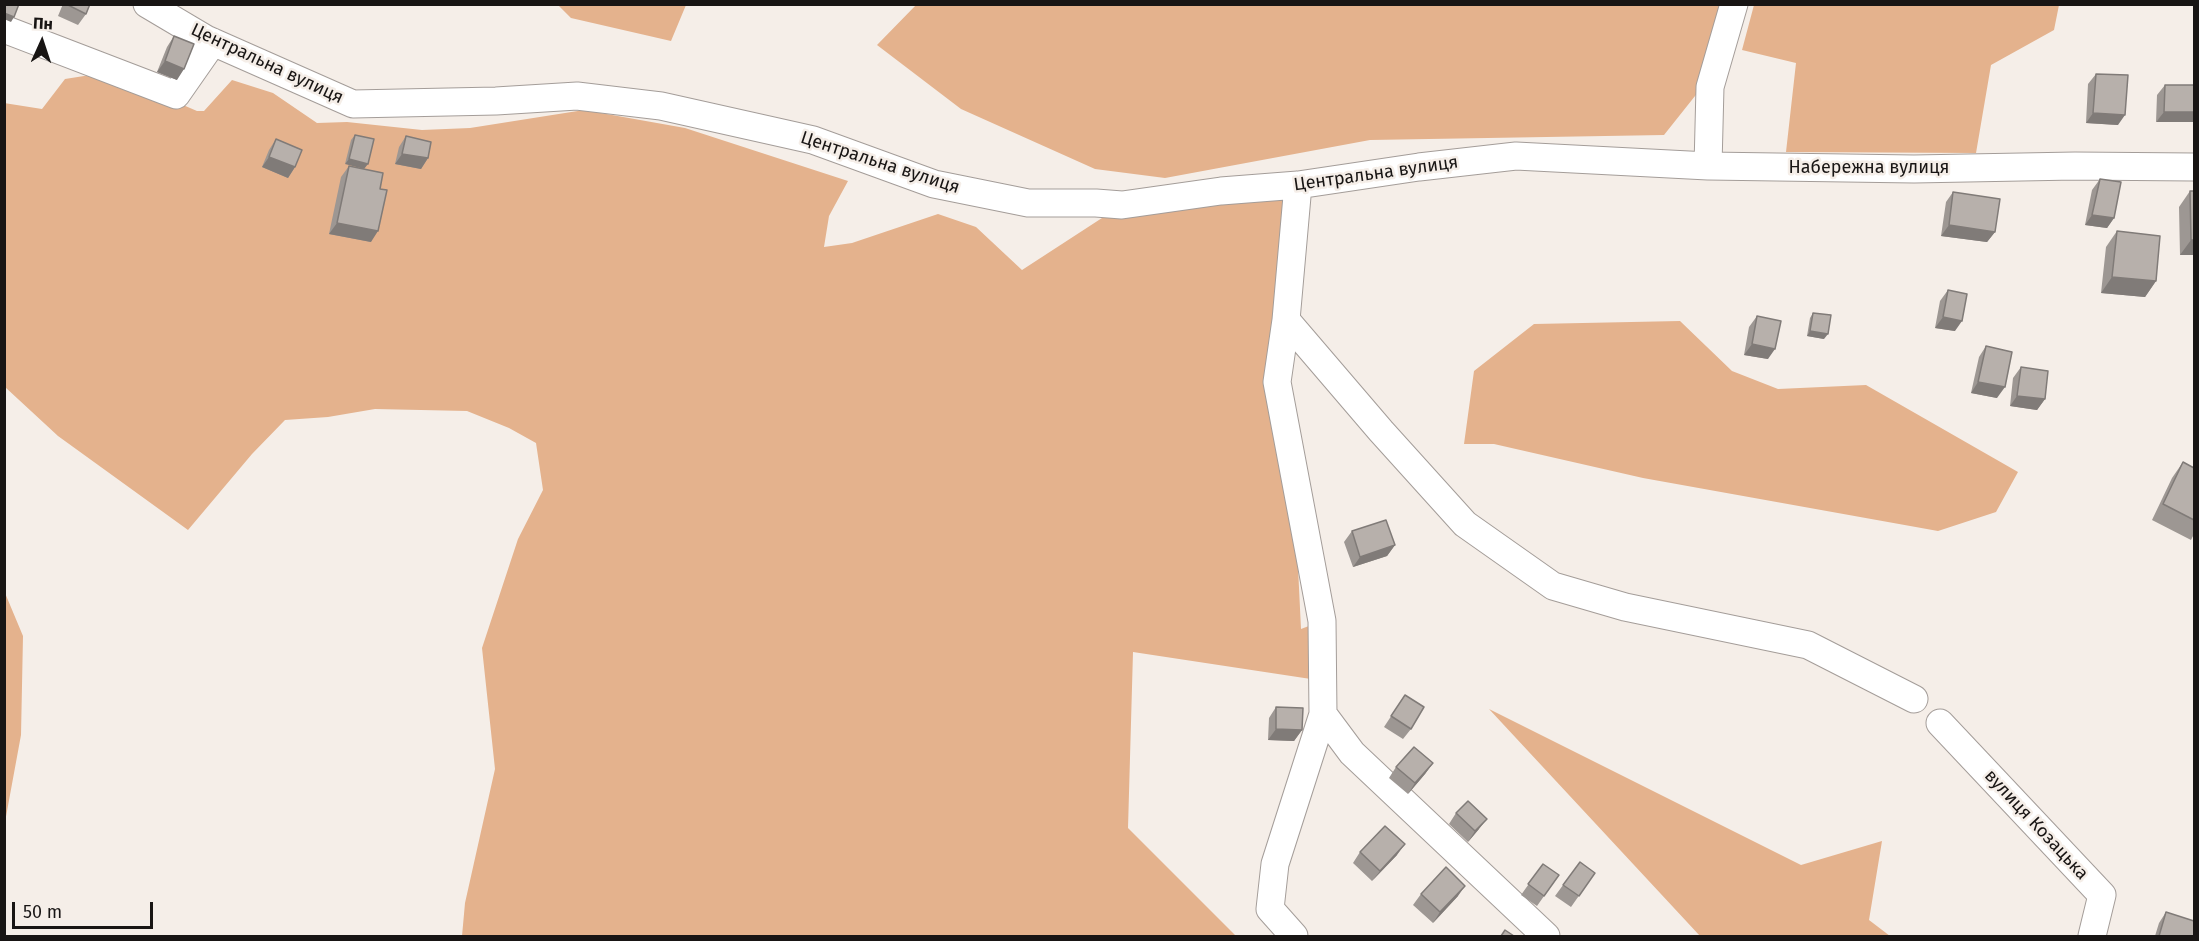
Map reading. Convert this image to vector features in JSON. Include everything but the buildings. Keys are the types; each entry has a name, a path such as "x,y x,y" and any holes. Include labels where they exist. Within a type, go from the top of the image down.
{"street":[{"name":"Центральна вулиця","path":"147,4 213,42 353,104 496,101 577,96 662,106 813,140 934,184 1028,203 1122,205 1221,191 1298,185 1419,166 1516,156 1708,166"},
{"path":"1708,166 1710,87 1734,4"},
{"path":"4,29 176,94 213,42"},
{"name":"Набережна вулиця","path":"1708,166 1914,169 2075,166 2194,167"},
{"path":"1294,936 1270,909 1275,864 1323,714 1322,621 1277,382 1286,320 1298,185"},
{"path":"1286,320 1381,431 1465,524 1553,586 1625,607 1808,645 1914,699"},
{"path":"1323,714 1352,753 1546,936"},
{"name":"вулиця Козацька","path":"1940,723 2102,895 2092,936"}],"shaded area":[{"path":"917,4 1725,5 1699,91 1664,135 1370,140 1165,178 1095,169 961,109 877,45"},
{"path":"1754,4 2059,5 2054,30 1991,65 1976,153 1786,152 1796,63 1742,50"},
{"path":"558,5 686,5 671,41 571,18"},
{"path":"84,76 118,77 197,111 204,111 232,80 273,93 317,123 347,122 422,130 470,128 584,110 685,128 848,181 829,216 824,247 852,243 938,214 976,227 1022,270 1122,205 1298,185 1286,320 1301,629 1322,621 1324,681 1133,652 1128,828 1236,936 462,936 465,903 495,769 482,648 518,539 543,490 536,443 509,428 467,411 375,409 328,417 285,420 252,454 188,530 58,436 5,387 4,103 42,109 65,79"},
{"path":"1680,321 1732,371 1778,389 1866,385 2018,472 1996,512 1938,531 1643,478 1494,444 1464,444 1474,371 1534,324"},
{"path":"5,593 23,636 21,735 5,822"},
{"path":"1489,709 1801,865 1882,841 1869,920 1890,936 1700,936"}]}
